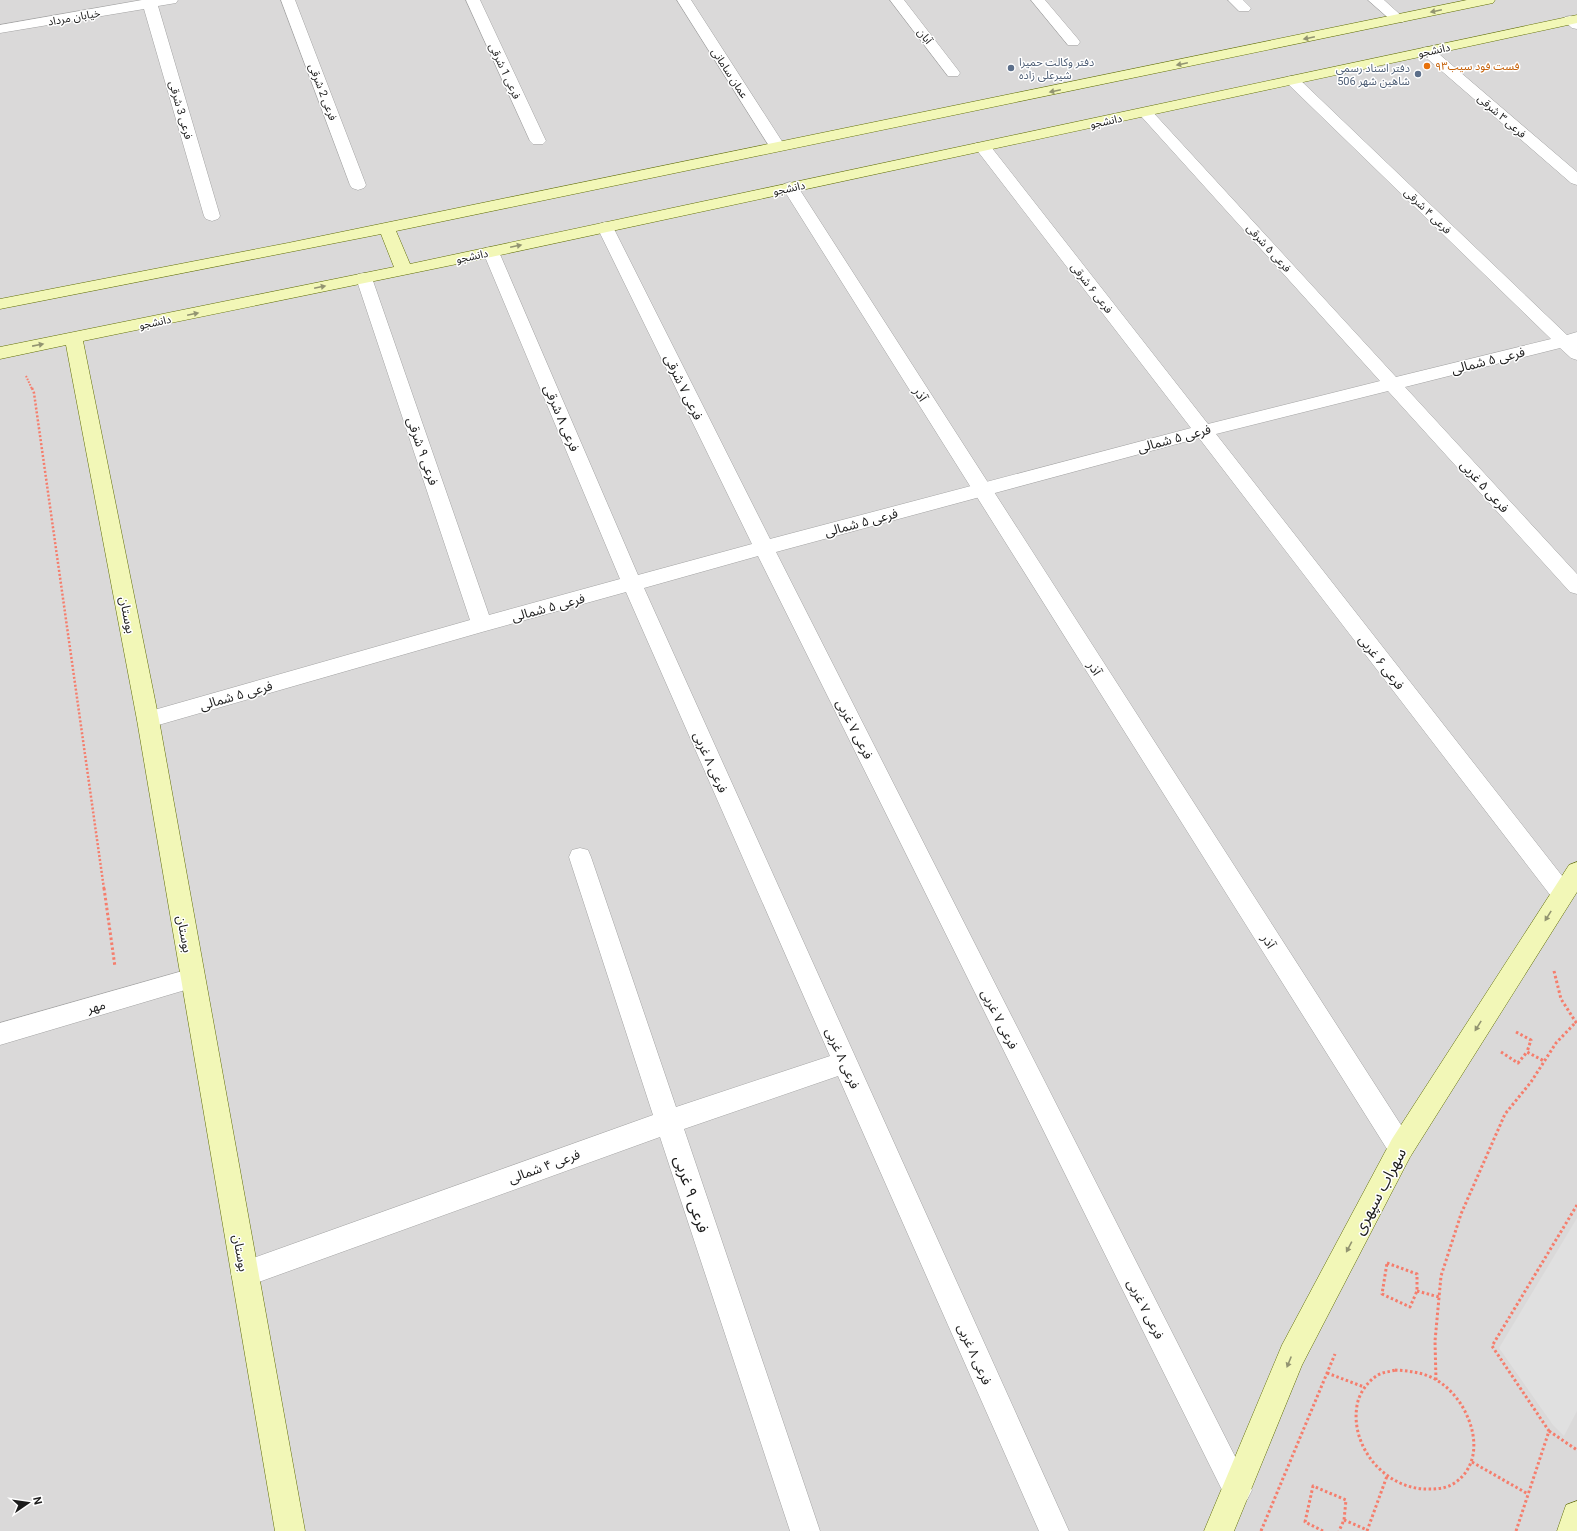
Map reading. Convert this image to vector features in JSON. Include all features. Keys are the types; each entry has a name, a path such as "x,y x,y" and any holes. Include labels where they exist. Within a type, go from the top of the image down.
{"main road":[{"path":"0,304 387,228 777,146 1488,0"},
{"name":"دانشجو","path":"0,353 491,252 605,226 790,188 1427,51 1575,21"},
{"path":"387,228 404,270"},
{"name":"بوستان","path":"74,339 148,720 290,1531"},
{"name":"سهراب سپهری","path":"1219,1531 1292,1355 1401,1148 1562,893 1577,872"},
{"path":"1572,1531 1577,1516"}],"street":[{"name":"خیابان مرداد","path":"0,29 150,2 171,0"},
{"name":"فرعی 2 شرقی","path":"288,0 358,185"},
{"name":"فرعی 1 شرقی","path":"473,0 538,141"},
{"name":"عمان سامانی","path":"684,0 777,146"},
{"name":"آبان","path":"897,0 953,73"},
{"path":"1038,0 1073,42"},
{"path":"1376,0 1398,19"},
{"name":"فرعی 3 شرقی","path":"150,2 212,216"},
{"name":"فرعی ۳ شرقی","path":"1427,51 1577,180"},
{"name":"فرعی ۴ شرقی","path":"1292,80 1570,340 1577,354"},
{"name":"فرعی ۵ شرقی","path":"1145,112 1392,384"},
{"name":"فرعی ۶ شرقی","path":"982,146 1203,431"},
{"name":"آذر","path":"790,188 1401,1148"},
{"name":"فرعی ۷ شرقی","path":"605,226 764,548"},
{"name":"فرعی ۸ شرقی","path":"491,252 632,584"},
{"name":"فرعی ۹ شرقی","path":"364,278 482,624"},
{"name":"فرعی ۵ شمالی","path":"148,720 482,624 982,489 1203,431 1570,340"},
{"name":"فرعی ۵ غربی","path":"1392,384 1577,587"},
{"name":"فرعی ۶ غربی","path":"1203,431 1562,893"},
{"name":"فرعی ۷ غربی","path":"764,548 1237,1490"},
{"name":"فرعی ۸ غربی","path":"632,584 1054,1531"},
{"name":"فرعی ۹ غربی","path":"580,857 804,1531"},
{"name":"مهر","path":"0,1034 193,978"},
{"name":"فرعی ۴ شمالی","path":"245,1274 668,1122 845,1062"}],"path":[{"path":"21,374 27,377 34,393 119,999"},
{"path":"1436,1380 1435,1341 1441,1276 1461,1214 1505,1114 1531,1082 1556,1043 1576,1022 1566,1011 1555,984 1554,964"},
{"path":"1500,1052 1518,1063 1527,1052 1531,1040 1511,1029"},
{"path":"1527,1052 1544,1061"},
{"path":"1577,1204 1492,1346 1549,1431 1577,1450"},
{"path":"1387,1263 1417,1274 1417,1291 1410,1306 1382,1294 1387,1263"},
{"path":"1417,1291 1439,1297"},
{"path":"1395,1370 1415,1372 1436,1380 1450,1391 1462,1406 1471,1425 1474,1444 1472,1462 1463,1476 1449,1487 1431,1491 1412,1488 1388,1476 1366,1454 1355,1424 1356,1404 1364,1388 1377,1375 1395,1370"},
{"path":"1327,1373 1364,1388"},
{"path":"1516,1531 1549,1431"},
{"path":"1472,1462 1528,1494"},
{"path":"1344,1520 1367,1531 1388,1476"},
{"path":"1322,1531 1305,1522 1313,1486 1346,1500 1344,1520 1340,1531"}],"shaded area":[{"path":"0,0 1577,0 1577,1531 0,1531"},
{"path":"1577,1218 1577,1411 1564,1436 1553,1425 1499,1348"}],"place":[{"name":"فست فود سیب۹۳","path":"1427,66"},
{"name":"دفتر وکالت حمیرا شیرعلی زاده","path":"1011,68"},
{"name":"دفتر اسناد رسمی 506 شاهین شهر","path":"1418,74"}]}
